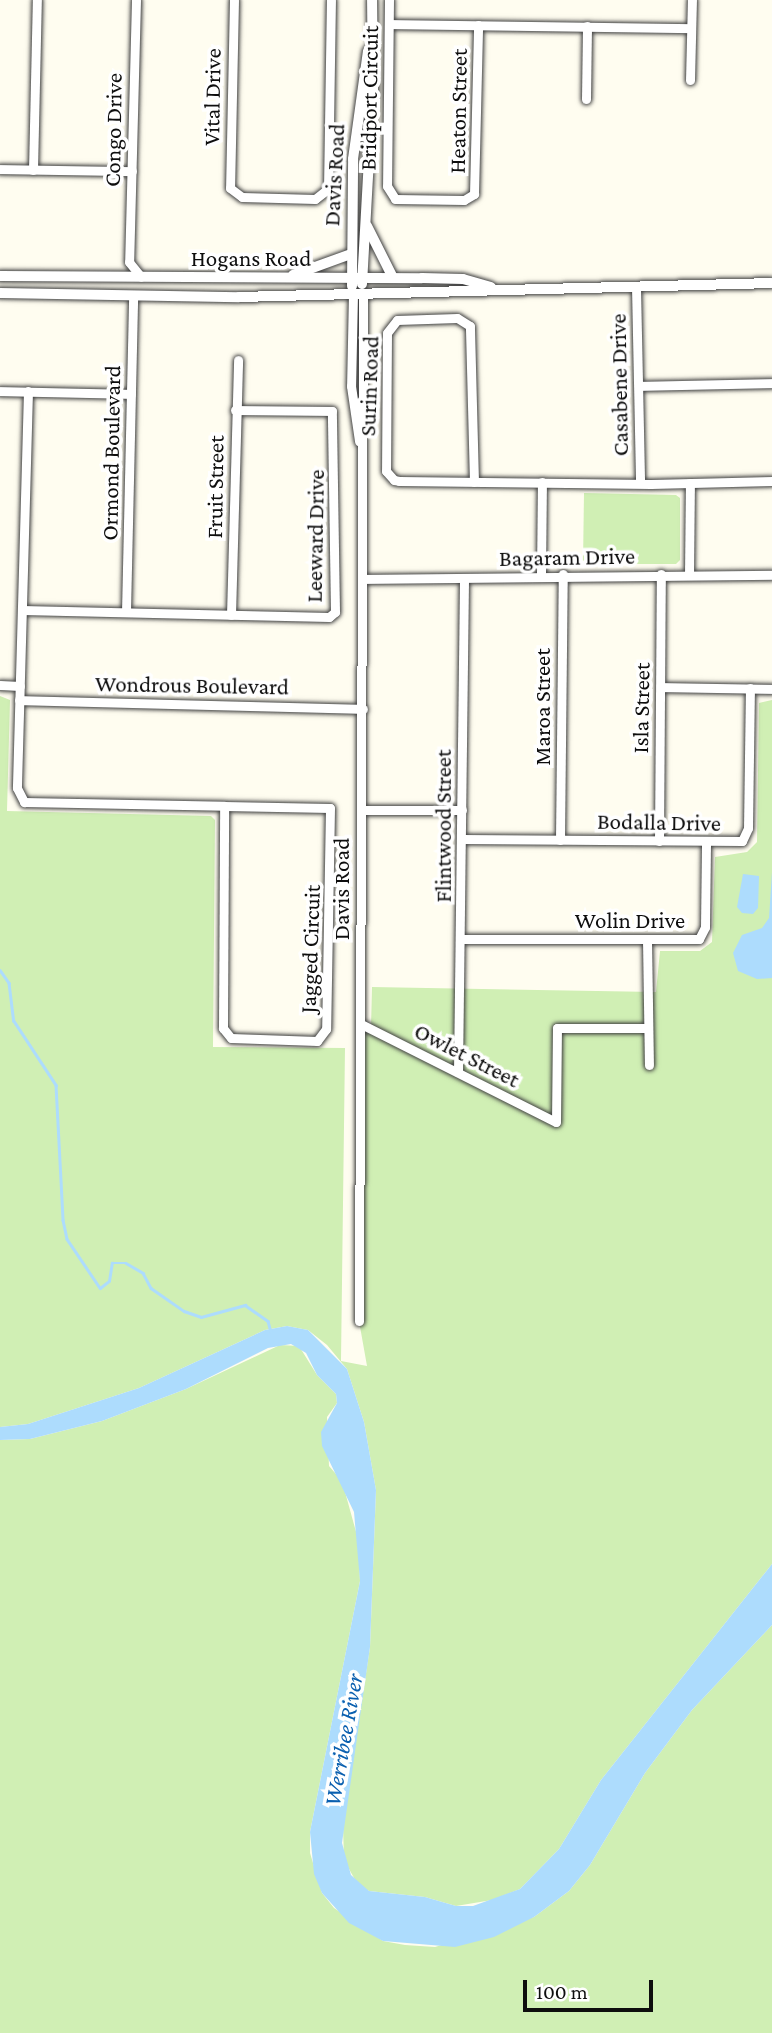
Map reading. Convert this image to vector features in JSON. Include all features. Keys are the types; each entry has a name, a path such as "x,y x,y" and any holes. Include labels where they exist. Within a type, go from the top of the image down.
{"street":[{"path":"33,170 37,0"},
{"name":"Congo Drive","path":"129,262 136,0"},
{"name":"Vital Drive","path":"234,0 230,185 233,193 319,199 327,192 331,0"},
{"name":"Davis Road","path":"357,279 364,220 372,0"},
{"name":"Bridport Circuit","path":"389,0 388,192 400,200 472,197"},
{"path":"690,80 692,0"},
{"name":"Davis Road","path":"359,1321 362,457 351,386 358,294 351,254 354,144 372,21"},
{"path":"389,24 691,28"},
{"name":"Heaton Street","path":"472,197 476,187 478,25"},
{"path":"586,99 587,26"},
{"path":"0,169 131,171"},
{"path":"364,220 393,278"},
{"path":"284,278 351,254"},
{"path":"112,277 129,262 142,278"},
{"name":"Hogans Road","path":"0,276 463,279 500,289"},
{"name":"Hogans Road","path":"0,293 358,294 772,283"},
{"name":"Casabene Drive","path":"636,287 640,483"},
{"name":"Ormond Boulevard","path":"126,612 134,295"},
{"name":"Surin Road","path":"474,482 470,326 457,318 397,320 387,333 387,474 399,481 474,482 690,483 772,481"},
{"name":"Fruit Street","path":"231,615 238,360"},
{"path":"639,386 772,383"},
{"path":"0,391 131,394"},
{"name":"Jagged Circuit","path":"27,391 17,788 24,802 330,808 326,1029 317,1041 231,1038 223,1028 224,806"},
{"name":"Leeward Drive","path":"22,610 329,617 338,603 332,411 236,410"},
{"path":"541,574 542,482"},
{"path":"689,575 690,483"},
{"name":"Bagaram Drive","path":"362,579 464,579 541,574 772,575"},
{"name":"Maroa Street","path":"561,841 563,574"},
{"name":"Isla Street","path":"659,841 661,574"},
{"name":"Flintwood Street","path":"458,1072 464,579"},
{"path":"0,685 20,686"},
{"path":"661,687 772,689"},
{"name":"Bodalla Drive","path":"462,839 738,842 748,833 750,688"},
{"name":"Wondrous Boulevard","path":"19,700 363,709"},
{"path":"362,810 462,810"},
{"name":"Wolin Drive","path":"461,939 647,940 702,937 706,842"},
{"path":"647,940 649,1065"},
{"name":"Owlet Street","path":"361,1024 556,1122 557,1028 647,1028"}],"green space":[{"path":"584,493 676,495 680,498 680,560 676,564 583,564"},
{"path":"0,696 10,700 7,811 211,816 215,820 213,1047 345,1048 341,1361 367,1366 359,1321 361,1024 371,1028 372,987 656,992 660,951 700,951 712,942 715,857 747,852 757,842 759,703 772,700 772,1564 601,1780 559,1849 520,1889 492,1900 456,1906 425,1897 369,1891 358,1885 344,1860 343,1826 370,1647 376,1490 364,1422 347,1369 327,1345 308,1330 287,1326 265,1330 139,1388 28,1424 0,1427"},
{"path":"280,1345 299,1346 317,1375 336,1394 337,1403 327,1417 329,1466 342,1481 358,1539 360,1581 310,1832 310,1853 322,1893 334,1908 383,1941 405,1945 435,1947 534,1917 569,1891 590,1865 645,1773 692,1710 772,1625 772,2033 0,2033 0,1440 30,1439 102,1421 186,1389"}],"water":[{"path":"772,872 772,978 757,979 738,971 733,953 742,935 762,928 769,918"},
{"path":"743,874 759,876 758,908 753,914 742,913 737,907"},
{"name":"Werribee River","path":"287,1326 308,1330 347,1369 364,1422 376,1490 370,1647 342,1843 351,1875 369,1891 425,1897 456,1906 473,1906 520,1889 559,1849 601,1780 772,1564 772,1625 692,1710 645,1773 590,1865 569,1891 534,1917 494,1937 455,1947 383,1941 349,1923 322,1893 314,1874 310,1832 360,1581 354,1512 322,1446 321,1432 337,1403 336,1394 317,1375 306,1353 291,1344 268,1348 186,1389 102,1421 30,1439 0,1440 0,1427 28,1424 139,1388 265,1330"}],"waterway":[{"path":"0,970 9,983 14,1021 56,1085 63,1220 67,1239 100,1288 109,1281 112,1263 126,1263 143,1273 151,1288 184,1311 201,1317 245,1305 268,1321 271,1332"}]}
